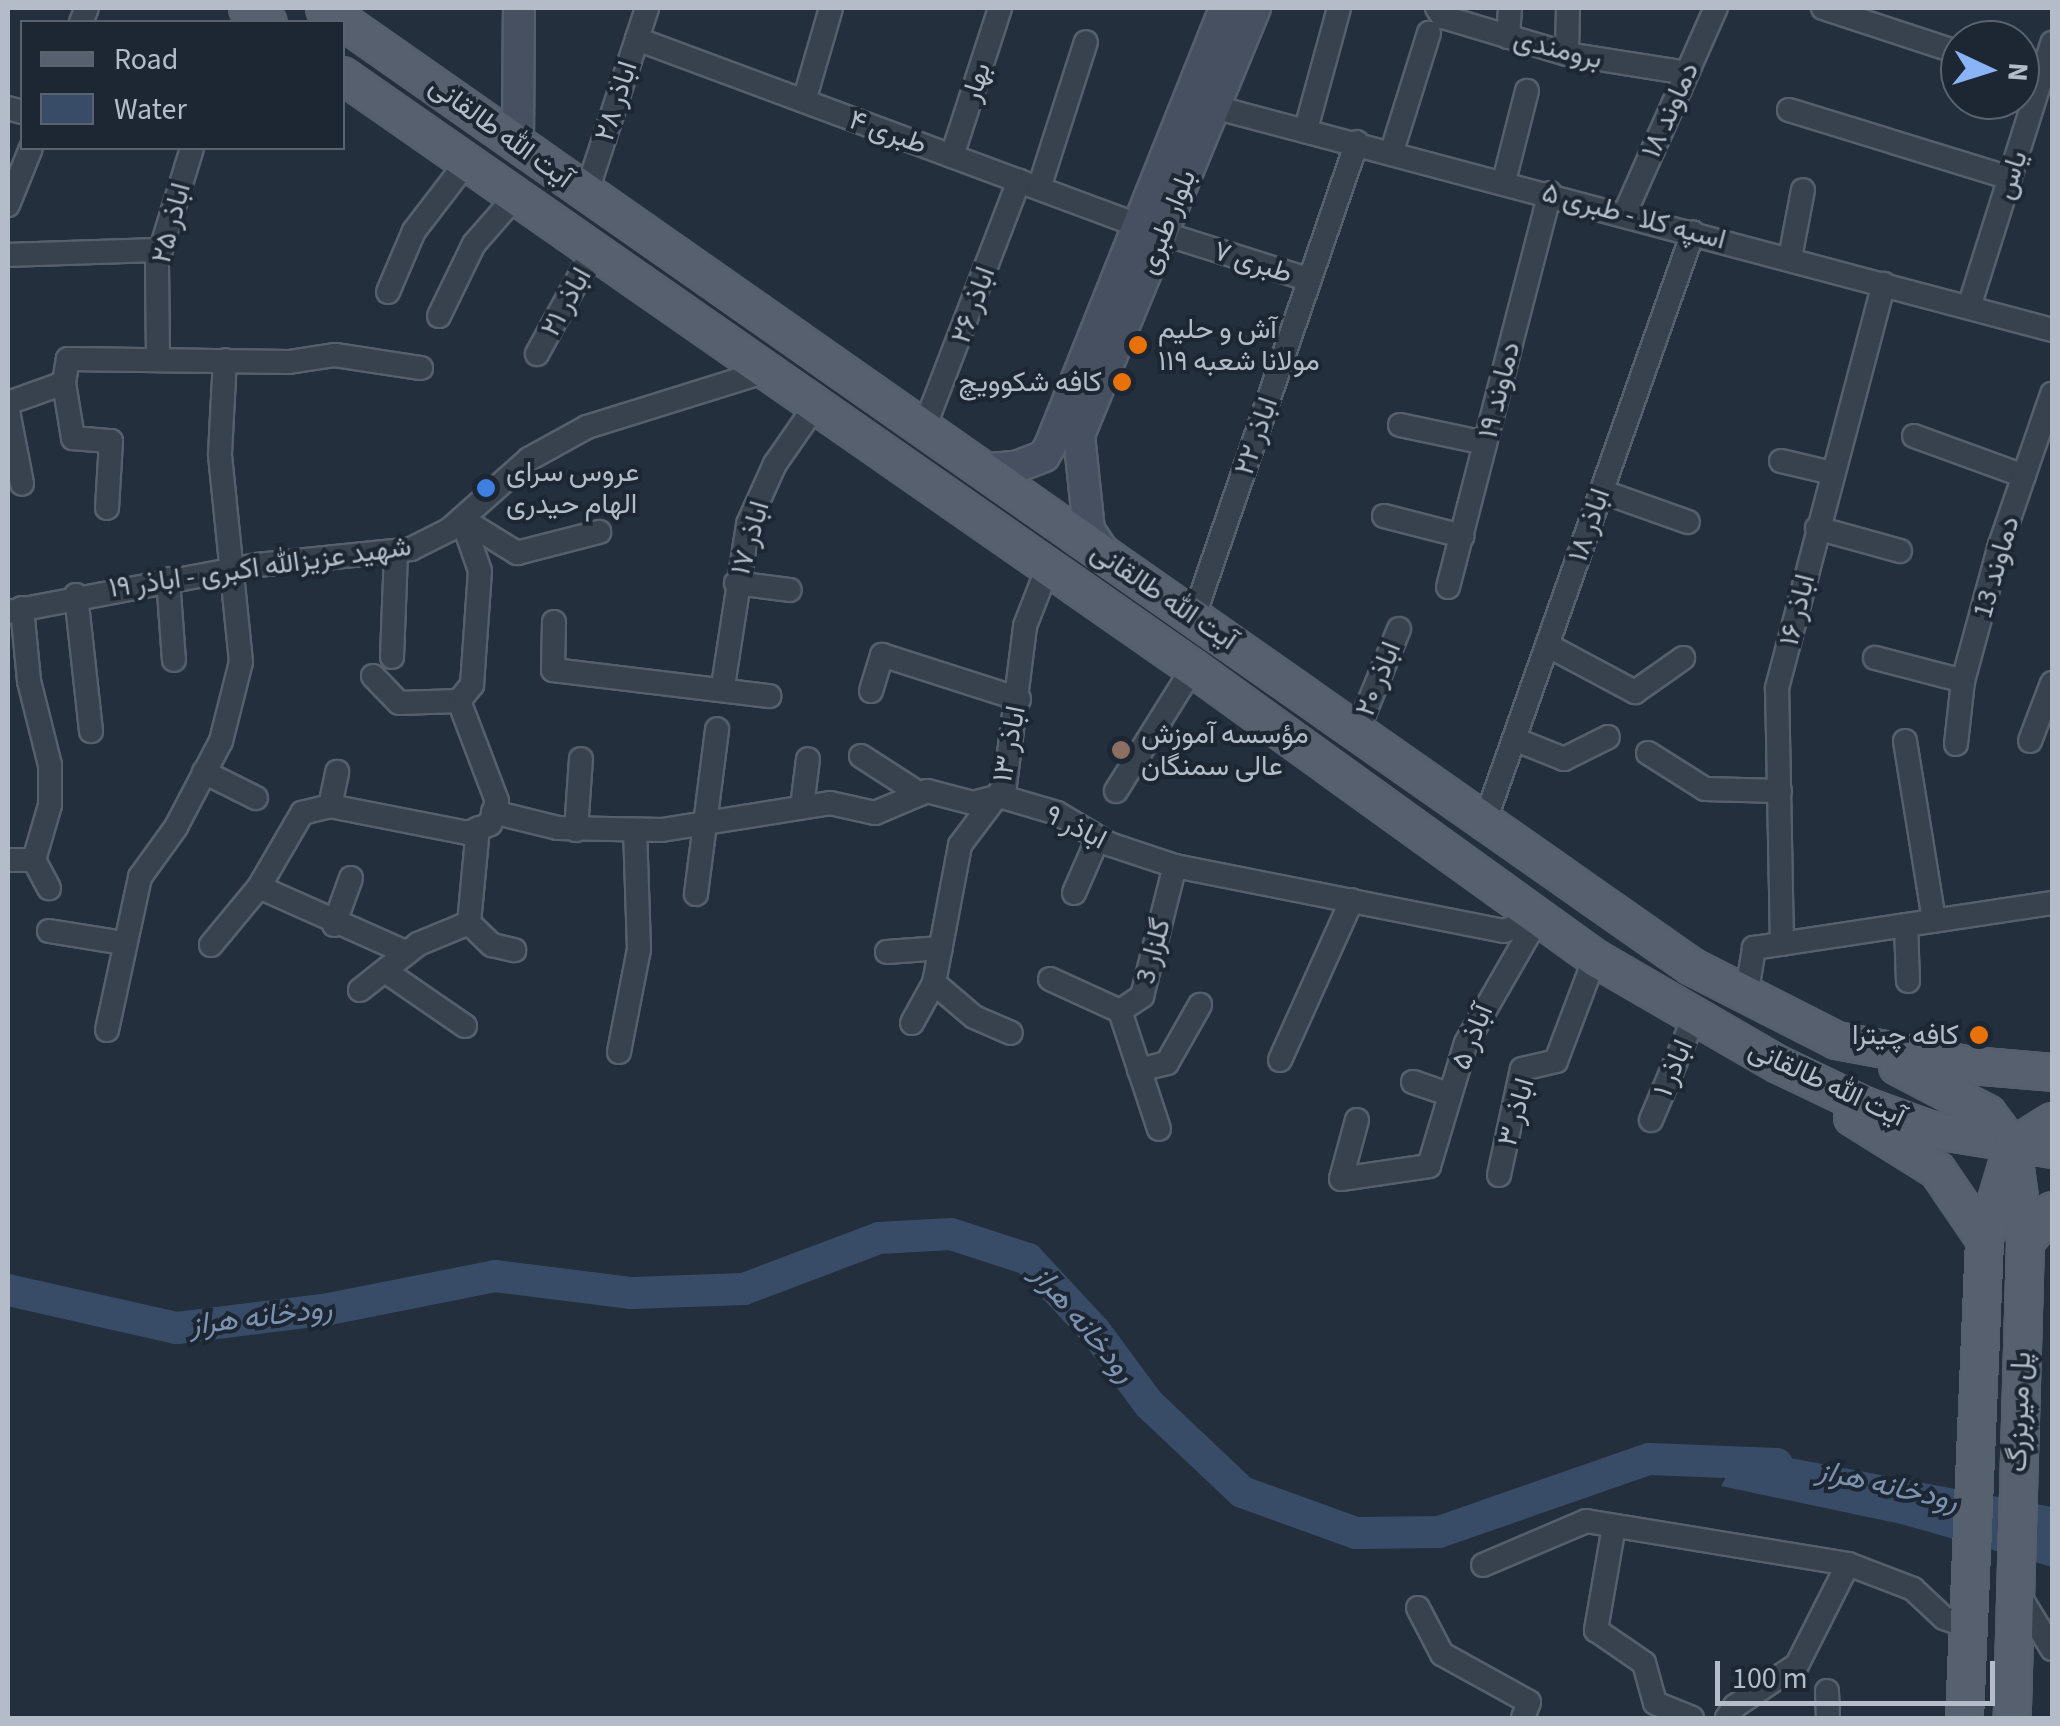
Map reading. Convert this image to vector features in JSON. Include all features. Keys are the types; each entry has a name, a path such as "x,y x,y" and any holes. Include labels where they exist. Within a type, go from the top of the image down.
{"main road":[{"path":"518,141 519,8"},
{"name":"بلوار طبری","path":"1071,429 1151,229 1226,8"},
{"name":"بلوار طبری","path":"1151,229 1214,106 1255,8"},
{"name":"آیت الله طالقانی","path":"345,22 979,470 1486,818 1690,966 1836,1040 1972,1065 2052,1072"},
{"name":"آیت الله طالقانی","path":"345,77 1193,668 1594,958 1778,1064 1906,1121 2012,1146 2052,1148"},
{"path":"594,250 620,245 619,217"},
{"path":"674,306 670,280 698,272"},
{"path":"979,470 1044,456 1071,429"},
{"path":"1071,429 1090,530 1107,556"},
{"path":"1836,1040 1927,1080 1987,1113 2012,1146 2052,1121"},
{"path":"1778,1064 1938,1170 1984,1239"},
{"path":"1906,1121 1922,1118 1933,1106 1927,1080"},
{"name":"پل میربزرگ","path":"1964,1718 1984,1239 2012,1146"},
{"name":"پل میربزرگ","path":"2012,1146 2025,1241 2012,1583 2012,1718"},
{"path":"2025,1241 2052,1210"},
{"path":"1986,1718 1994,1718"}],"street":[{"name":"اباذر ۲۸","path":"586,194 647,8"},
{"path":"804,101 832,8"},
{"name":"بهار","path":"952,156 1000,8"},
{"path":"1306,129 1339,8"},
{"name":"برومندی","path":"1436,8 1443,17 1567,54 1686,73"},
{"path":"1508,37 1510,8"},
{"path":"1567,54 1568,8"},
{"name":"دماوند ۱۸","path":"1625,213 1716,8"},
{"path":"1823,8 1940,46"},
{"path":"1392,151 1429,33"},
{"name":"طبری ۴","path":"637,39 1151,229"},
{"name":"اباذر ۲۶","path":"924,428 1086,42"},
{"path":"1504,181 1527,90"},
{"name":"اسپه کلا - طبری ۵","path":"1214,106 2052,330"},
{"path":"1789,110 2010,178"},
{"name":"یاس","path":"1969,307 2010,178 2021,120"},
{"name":"اباذر ۲۲","path":"1194,616 1357,142"},
{"path":"8,205 30,150"},
{"name":"اباذر ۲۵","path":"158,359 160,250 191,150"},
{"path":"388,292 414,232 467,162"},
{"path":"1790,258 1803,190"},
{"name":"دماوند ۱۹","path":"1448,587 1550,193"},
{"path":"439,316 474,244 516,196"},
{"name":"طبری ۷","path":"1151,229 1310,280"},
{"name":"اباذر ۱۸","path":"1486,818 1692,232"},
{"path":"8,255 160,250"},
{"name":"اباذر ۲۱","path":"537,354 594,250"},
{"name":"اباذر ۱۶","path":"1782,944 1778,688 1884,284"},
{"path":"108,508 110,440 73,438 64,382 68,358 225,360 335,355 421,368"},
{"path":"106,1030 140,877 220,742 241,662 228,570 220,454 225,360"},
{"name":"شهید عزیزالله اکبری - اباذر ۱۹","path":"15,610 76,594 228,570 396,551 424,543 462,518 530,459 587,427 767,371"},
{"path":"8,403 64,382"},
{"name":"دماوند 13","path":"1956,744 1963,682 2052,394"},
{"name":"اباذر ۱۷","path":"723,686 748,524 775,464 816,405"},
{"path":"8,411 22,484"},
{"path":"1400,425 1485,443"},
{"path":"1914,436 2024,476"},
{"path":"1781,460 1832,473"},
{"path":"1602,491 1688,522"},
{"path":"1384,516 1462,536"},
{"path":"462,518 517,553 598,532"},
{"path":"459,702 472,684 480,572 462,518"},
{"path":"1817,528 1900,551"},
{"path":"392,657 396,551"},
{"name":"اباذر ۱۳","path":"912,1022 934,983 960,845 999,796 1018,699 1025,626 1048,567"},
{"path":"168,580 174,660"},
{"path":"736,583 790,590"},
{"path":"76,594 90,731"},
{"path":"15,610 50,765 50,805 34,860 49,888"},
{"path":"554,622 554,670 723,686 769,696"},
{"name":"اباذر ۲۰","path":"1358,730 1398,629"},
{"path":"1547,645 1636,692 1683,658"},
{"path":"871,691 882,655 1018,699"},
{"path":"1874,658 1963,682"},
{"path":"1116,791 1193,668"},
{"path":"373,676 399,702 459,702"},
{"path":"2030,740 2052,684"},
{"path":"459,702 483,752 496,801 486,820 469,923"},
{"path":"696,894 718,729"},
{"path":"1514,739 1564,760 1608,737"},
{"path":"1905,741 1934,921"},
{"path":"1648,752 1706,789 1780,791"},
{"path":"862,756 920,794"},
{"path":"576,830 581,759"},
{"path":"802,807 808,760"},
{"path":"204,772 256,798"},
{"path":"330,806 337,772"},
{"path":"211,945 259,887 302,814 330,806 429,827 486,820 576,830 635,830 830,803 875,813 920,794"},
{"name":"اباذر ۹","path":"920,794 973,803 999,796 1057,812 1098,838 1176,866 1504,931 1538,918"},
{"path":"619,1052 639,949 635,830"},
{"path":"1074,894 1098,838"},
{"path":"8,860 34,860"},
{"name":"گلزار 3","path":"1050,979 1120,1011 1142,996 1176,866"},
{"path":"334,925 351,878"},
{"path":"259,887 334,925 407,954"},
{"path":"1280,1060 1352,900"},
{"path":"1746,997 1754,948 2052,903"},
{"name":"آباذر ۵","path":"1358,1120 1341,1179 1429,1166 1450,1094 1492,988 1538,918"},
{"path":"469,923 492,945 514,950"},
{"path":"360,990 407,954 469,923"},
{"path":"1906,925 1908,981"},
{"path":"49,931 124,944"},
{"path":"888,952 940,948"},
{"name":"اباذر ۳","path":"1499,1174 1522,1069 1556,1061 1594,958"},
{"path":"385,971 465,1026"},
{"path":"934,983 974,1017 1011,1033"},
{"path":"1140,1070 1167,1063 1200,1005"},
{"path":"1120,1011 1159,1130"},
{"name":"اباذر ۱","path":"1651,1120 1696,1016"},
{"path":"1413,1082 1450,1094"},
{"path":"1484,1565 1586,1521 1848,1564 1912,1588 1944,1618 1967,1626"},
{"path":"1614,1526 1596,1630 1644,1663 1655,1703 1692,1718"},
{"path":"1727,1718 1735,1706 1796,1666 1848,1564"},
{"path":"2012,1583 2052,1649"},
{"path":"1418,1608 1442,1654 1529,1702 1522,1718"},
{"path":"1827,1691 1828,1718"}],"water":[{"path":"1742,1449 2052,1507 2052,1567 1901,1524 1721,1486"}],"waterway":[{"name":"رودخانه هراز","path":"8,1290 177,1328 329,1309 495,1276 632,1293 744,1289 879,1238 951,1234 1028,1259 1095,1331 1149,1404 1242,1492 1356,1533 1439,1532 1649,1459 1777,1464"}],"place":[{"name":"آش و حلیم مولانا شعبه ۱۱۹","path":"1138,345"},
{"name":"کافه شکوویچ","path":"1122,382"},
{"name":"عروس سرای الهام حیدری","path":"486,488"},
{"name":"مؤسسه آموزش عالی سمنگان","path":"1121,750"},
{"name":"کافه چیترا","path":"1979,1035"}]}
